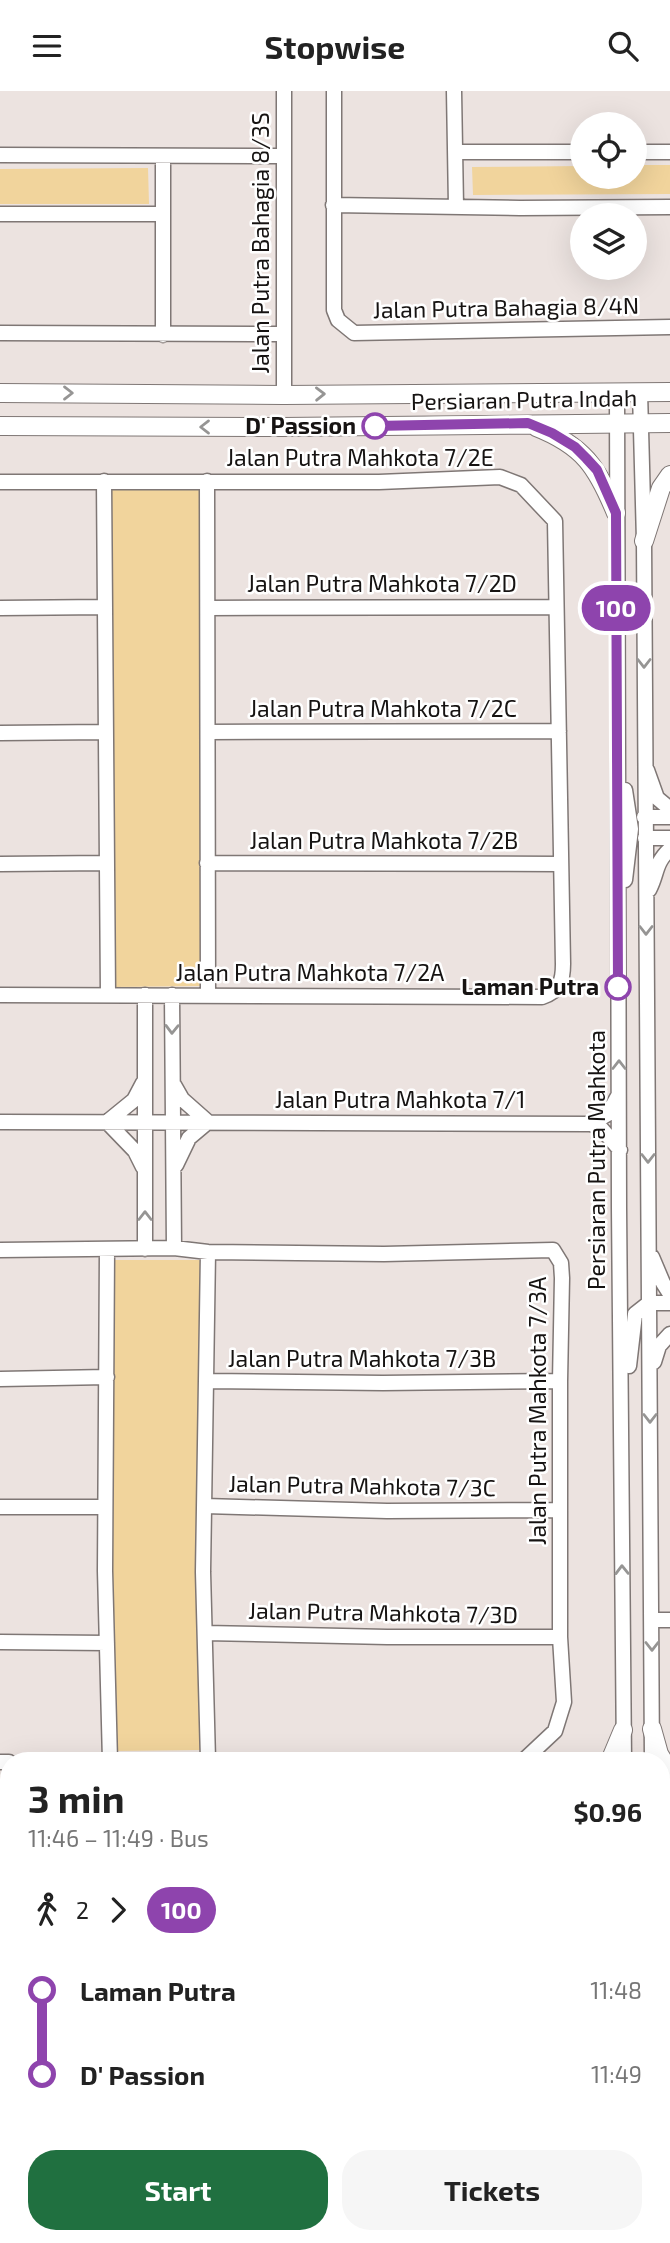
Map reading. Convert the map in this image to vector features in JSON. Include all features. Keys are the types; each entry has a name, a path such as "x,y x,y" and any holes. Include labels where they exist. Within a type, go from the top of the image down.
{"main road":[{"name":"Persiaran Putra Indah","path":"0,393 284,395 670,392"},
{"path":"528,423 552,433 575,447 586,458 597,470 616,513"},
{"name":"Persiaran Putra Indah","path":"0,426 282,427 670,423"},
{"path":"644,541 661,488 670,475"},
{"path":"652,1729 658,1752"},
{"path":"614,1752 623,1730"}],"street":[{"name":"Jalan Putra Bahagia 8/3S","path":"284,91 284,395"},
{"path":"334,91 333,205 670,207"},
{"path":"454,91 456,206"},
{"path":"455,152 570,152"},
{"path":"647,152 670,152"},
{"path":"0,155 283,156"},
{"path":"163,156 163,335"},
{"name":"Jalan Putra Bahagia 8/4N","path":"333,205 334,310 338,320 354,333 670,327"},
{"path":"0,214 163,214"},
{"path":"0,333 283,334"},
{"name":"Persiaran Putra Mahkota","path":"617,391 624,1752"},
{"path":"640,392 644,541 652,1752"},
{"name":"Jalan Putra Mahkota 7/2E","path":"0,482 379,482 500,477 521,485 555,521 563,964"},
{"path":"104,481 108,995"},
{"path":"207,481 208,995"},
{"path":"0,608 105,607"},
{"name":"Jalan Putra Mahkota 7/2D","path":"208,608 556,607"},
{"name":"Jalan Putra Mahkota 7/2C","path":"208,732 559,731"},
{"path":"0,733 106,732"},
{"path":"617,752 624,773 631,829 624,894 618,900"},
{"path":"644,762 657,798 670,809"},
{"path":"631,829 645,817 670,817"},
{"path":"631,829 645,838 670,838"},
{"path":"645,898 654,881 660,859 670,849"},
{"path":"0,864 106,863"},
{"name":"Jalan Putra Mahkota 7/2B","path":"207,863 560,864"},
{"name":"Jalan Putra Mahkota 7/2A","path":"0,995 542,997 556,990 561,983 563,964"},
{"path":"159,995 171,1077 174,1248"},
{"path":"145,1249 144,1079 159,995"},
{"path":"171,1077 178,1094 208,1122 189,1138 173,1172"},
{"path":"144,1079 134,1100 107,1122 135,1151 145,1177"},
{"path":"592,1123 608,1114 619,1093"},
{"name":"Jalan Putra Mahkota 7/1","path":"0,1122 592,1123"},
{"path":"592,1123 601,1128 620,1150"},
{"path":"620,1232 628,1260 629,1292 635,1314 629,1376 620,1405"},
{"path":"648,1245 670,1293"},
{"name":"Jalan Putra Mahkota 7/3A","path":"0,1250 174,1248 208,1252 384,1254 553,1250 562,1270 560,1637 564,1702 559,1725 533,1752"},
{"path":"107,1250 106,1507 110,1752"},
{"path":"208,1252 205,1506 208,1752"},
{"path":"635,1314 649,1303 670,1303"},
{"path":"635,1314 649,1326 670,1326"},
{"path":"649,1389 659,1346 670,1334"},
{"path":"0,1379 107,1377"},
{"name":"Jalan Putra Mahkota 7/3B","path":"206,1381 560,1381"},
{"name":"Jalan Putra Mahkota 7/3C","path":"205,1506 387,1511 560,1510"},
{"path":"0,1507 106,1507"},
{"path":"651,1620 670,1620"},
{"name":"Jalan Putra Mahkota 7/3D","path":"205,1633 560,1637"},
{"path":"0,1641 107,1643"}],"shaded area":[{"path":"647,165 670,165 670,194 473,195 472,167 570,166 570,189 647,189"},
{"path":"148,168 149,204 0,204 0,169"},
{"path":"107,486 203,487 205,986 113,987"},
{"path":"113,1260 203,1260 204,1750 112,1751 107,1508"}],"bus line":[{"name":"100","path":"375,426 528,423 575,447 597,470 608,494 616,513 618,987"}],"place":[{"name":"D' Passion","path":"375,426"},
{"name":"Laman Putra","path":"618,987"}]}
